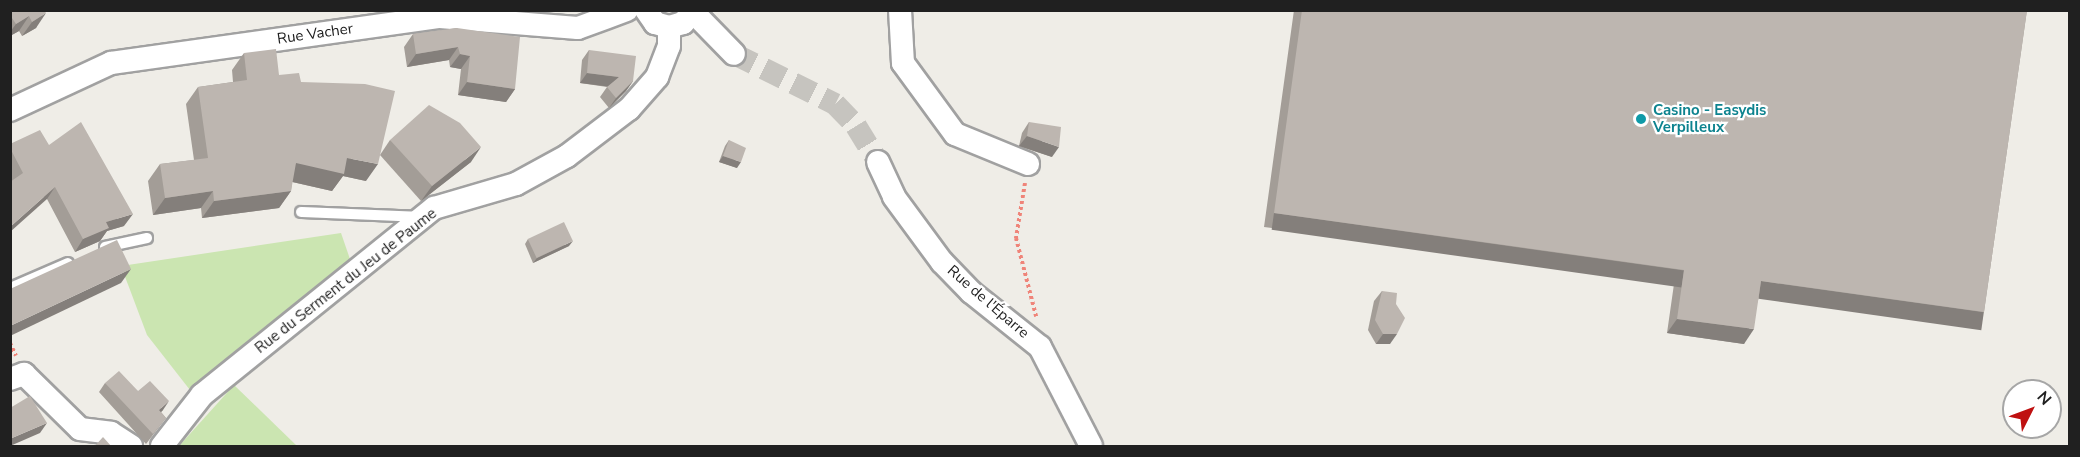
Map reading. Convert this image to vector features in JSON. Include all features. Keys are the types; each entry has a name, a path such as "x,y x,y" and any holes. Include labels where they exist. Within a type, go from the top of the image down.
{"street":[{"name":"Rue Vacher","path":"10,110 111,63 440,17 578,28 627,10"},
{"path":"646,10 655,22 669,27 683,23 694,12 734,54"},
{"path":"900,10 903,63 955,134 1028,164"},
{"name":"Rue du Serment du Jeu de Paume","path":"162,447 202,394 435,208 516,184 567,156 629,109 657,76 669,46 669,27"},
{"name":"Rue de l'Éparre","path":"878,162 894,197 942,262 971,292 1040,347 1091,447"},
{"path":"10,379 24,374 80,429 111,433 131,447"}],"lane":[{"path":"301,212 424,217"},
{"path":"96,251 147,238"},
{"path":"10,288 75,260"}],"path":[{"path":"1028,164 1016,238 1040,347"}],"green space":[{"path":"341,233 352,265 190,390 147,335 121,266"},
{"path":"234,385 297,446 179,446"}],"building":[{"path":"10,10 44,10 46,13 32,22 29,16 16,24 10,15"},
{"name":"Casino - Easydis Verpilleux","path":"1302,10 2027,10 1984,312 1761,281 1754,329 1677,319 1684,270 1274,213"},
{"path":"457,28 520,37 515,89 467,82 470,56 460,54 458,47 416,54 413,34"},
{"path":"276,49 279,75 299,73 301,82 365,84 395,91 378,164 347,158 344,174 296,163 291,191 214,201 213,191 165,198 160,164 208,158 198,87 247,80 244,53"},
{"path":"589,50 636,56 633,81 616,98 607,87 619,77 587,73"},
{"path":"429,105 460,123 481,147 432,186 390,140"},
{"path":"81,122 133,214 106,222 109,228 83,239 55,187 10,227 10,182 23,173 10,144 40,130 49,145"},
{"path":"1029,122 1061,127 1059,147 1027,136"},
{"path":"729,140 746,148 741,162 723,156"},
{"path":"564,222 573,241 537,258 528,239"},
{"path":"117,240 131,269 10,326 10,289"},
{"path":"1382,291 1397,293 1396,304 1405,318 1397,334 1383,334 1375,320"},
{"path":"119,371 138,391 150,381 169,401 159,410 166,418 153,434 105,383"},
{"path":"30,396 47,423 12,438 10,436 10,408"},
{"path":"103,437 112,447 94,447"}],"tunnel":[{"path":"734,54 835,104 856,126 878,162"}],"place":[{"name":"Casino - Easydis Verpilleux","path":"1641,119"}]}
